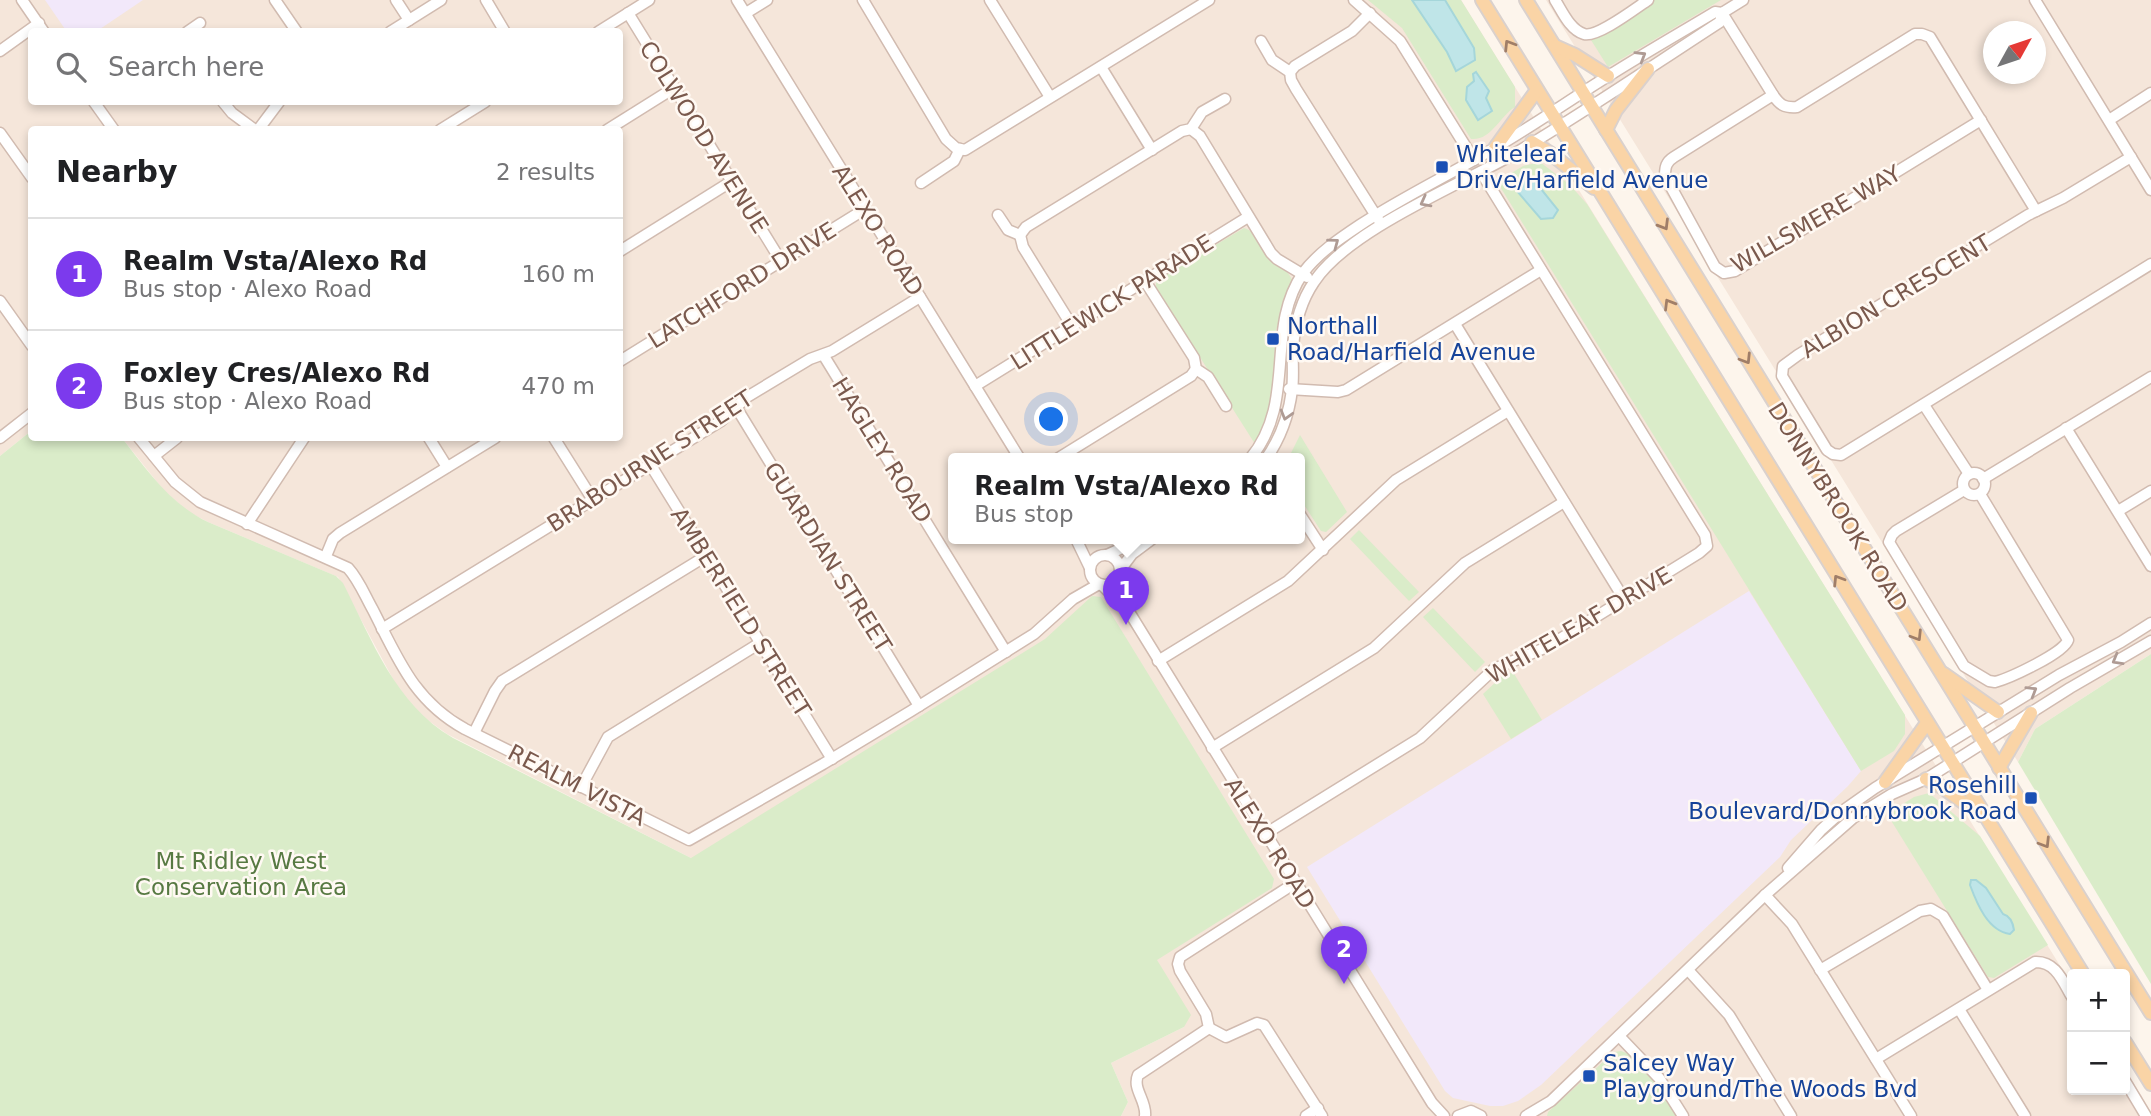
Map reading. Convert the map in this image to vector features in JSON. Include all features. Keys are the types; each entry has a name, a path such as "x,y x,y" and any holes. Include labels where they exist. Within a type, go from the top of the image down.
{"main road":[{"name":"DONNYBROOK ROAD","path":"1482,0 2080,969"},
{"name":"DONNYBROOK ROAD","path":"1526,0 2151,1013"},
{"path":"1555,46 1608,76"},
{"path":"1606,130 1616,110 1648,69"},
{"path":"1495,148 1537,90"},
{"path":"1532,142 1602,195"},
{"path":"1938,670 1998,712"},
{"path":"1999,768 2031,713"},
{"path":"1885,782 1927,723"},
{"path":"1926,779 1987,819"},
{"path":"2130,1050 2151,1084"}],"street":[{"path":"22,0 42,27"},
{"path":"275,0 294,28"},
{"path":"396,0 410,20"},
{"path":"397,28 441,0"},
{"path":"485,0 502,28"},
{"path":"604,28 649,0"},
{"name":"ALEXO ROAD","path":"737,0 1016,453"},
{"path":"746,13 767,0"},
{"path":"878,0 865,3 946,139 960,149 969,148 1209,0"},
{"path":"1354,0 1400,41 1474,160"},
{"path":"1555,0 1570,24 1577,31 1589,35 1599,32 1648,0"},
{"path":"1270,453 1285,421 1293,389 1296,323 1314,282 1338,255 1381,225 1481,172 1591,105 1720,22 1723,13 1743,0"},
{"path":"2035,0 2151,190"},
{"path":"992,1 1050,97"},
{"path":"1254,453 1272,421 1279,388 1287,312 1303,274 1324,250 1375,215 1495,148 1715,12 1723,13"},
{"name":"COLWOOD AVENUE","path":"628,13 781,261"},
{"path":"1370,13 1360,26 1295,66 1290,72 1296,89 1381,225"},
{"path":"1723,13 1773,95 1781,105 1788,108 1797,107 1915,34 1930,37 2036,211"},
{"path":"193,28 200,23"},
{"path":"0,51 28,35"},
{"path":"1261,41 1278,65 1290,72"},
{"path":"1101,67 1152,150"},
{"path":"613,126 674,88"},
{"path":"2109,120 2151,93"},
{"name":"WILLSMERE WAY","path":"1773,95 1674,157 1665,169 1665,176 1715,267 1724,273 1735,271 1981,120"},
{"path":"1020,235 1026,227 1182,131 1191,129 1202,112 1224,99"},
{"path":"96,105 111,126"},
{"path":"225,105 250,126"},
{"path":"259,126 277,105"},
{"path":"446,126 480,105"},
{"path":"1191,129 1200,136 1248,217 1277,259 1314,282"},
{"path":"0,133 28,172"},
{"path":"921,183 954,161 960,149"},
{"name":"ALBION CRESCENT","path":"2131,157 2036,211 1785,364 1782,369 1783,380 1826,450 1833,454 1845,453 2151,264"},
{"name":"WHITELEAF DRIVE","path":"1265,834 1420,738 1498,666 1547,647 1707,546 1707,541 1481,172"},
{"path":"623,249 732,181"},
{"name":"LATCHFORD DRIVE","path":"623,359 865,209"},
{"path":"998,215 1008,230 1020,235"},
{"name":"LITTLEWICK PARADE","path":"975,386 1248,217"},
{"path":"1020,235 1023,247 1072,326"},
{"path":"1279,388 1338,392 1346,390 1541,270"},
{"path":"1067,453 1191,376 1196,369 1194,358 1145,281"},
{"name":"BRABOURNE STREET","path":"382,629 720,421 747,397 810,359 824,356 920,298"},
{"path":"2,307 28,341"},
{"path":"1455,324 1624,599"},
{"name":"HAGLEY ROAD","path":"824,356 1006,652"},
{"path":"1196,369 1208,377 1226,406"},
{"path":"1983,479 2151,377"},
{"path":"1924,405 1969,474"},
{"name":"GUARDIAN STREET","path":"736,407 919,706"},
{"path":"1158,660 1288,581 1396,480 1508,411"},
{"path":"0,438 28,417"},
{"path":"2066,428 2151,566"},
{"name":"REALM VISTA","path":"142,441 187,493 214,510 342,563 354,575 405,672 424,699 440,713 474,733 689,840 832,759 1006,652 1043,627 1073,599 1101,584"},
{"path":"154,456 173,441"},
{"path":"247,524 302,441"},
{"path":"431,441 447,467"},
{"path":"326,556 336,536 490,441"},
{"path":"556,441 593,500"},
{"name":"AMBERFIELD STREET","path":"650,464 832,759"},
{"path":"1969,474 1977,474 1983,479 1984,488 1980,494"},
{"path":"1969,474 1963,483 1964,490 1970,495 1980,494"},
{"path":"1964,490 1896,531 1889,542 1964,666 1995,682 2056,653 2066,645 2068,639 1980,494"},
{"path":"2118,511 2151,491"},
{"path":"1212,748 1374,648 1465,563 1564,502"},
{"path":"1305,522 1323,550"},
{"path":"1079,544 1090,570 1101,584 1111,584 1132,554 1145,544"},
{"path":"1082,544 1118,562 1119,574"},
{"path":"1090,570 1104,555 1126,544"},
{"path":"474,733 502,681 706,556"},
{"name":"REALM VISTA","path":"1073,599 1090,570"},
{"name":"ALEXO ROAD","path":"1119,574 1123,602 1432,1103 1444,1116"},
{"name":"ALEXO ROAD","path":"1101,584 1117,600 1123,602"},
{"path":"1765,895 1840,812 1998,712 2151,622"},
{"path":"1532,1115 1551,1101 1689,971 1765,895 1853,818 1892,794 1926,779 2151,641"},
{"path":"581,787 608,737 760,643"},
{"path":"1295,883 1180,957 1179,968 1206,1014 1209,1028 1220,1036 1226,1037 1257,1023 1264,1025 1320,1112 1306,1116"},
{"path":"1765,895 1792,925 1911,1116"},
{"path":"1820,970 1920,911 1931,909 1943,916 1988,990"},
{"path":"1876,1059 2030,965 2042,962 2054,968 2067,989"},
{"path":"1689,971 1729,1015 1791,1116"},
{"path":"1959,1009 2025,1116"},
{"path":"1145,1116 1146,1108 1136,1084 1138,1075 1209,1028"},
{"path":"1619,1036 1659,1078 1683,1116"},
{"path":"2130,1090 2146,1116"},
{"path":"1458,1116 1471,1111 1481,1116"}],"shaded area":[{"path":"0,0 1461,0 2067,977 2067,1095 2130,1095 2130,1077 2151,1116 1121,1116 1128,1102 1111,1063 1184,1027 691,858 447,734 422,716 400,692 338,577 190,513 165,492 124,441 623,441 623,126 28,126 28,433 0,456"},
{"path":"45,0 143,0 101,28 64,28"},
{"path":"1546,0 2151,0 2151,654 2035,729 2018,762"},
{"path":"1749,591 1861,771 1791,840 1780,857 1541,1085 1518,1101 1503,1106 1453,1098 1445,1091 1307,867"}],"green space":[{"path":"1368,0 1461,0 1515,87 1515,107 1490,132 1478,139 1471,139 1402,28"},
{"path":"1654,0 1721,0 1608,67 1591,40"},
{"path":"1540,162 1570,185 1587,204 1905,715 1905,734 1894,751 1861,771 1499,185 1500,180 1523,166"},
{"path":"1244,228 1256,237 1271,259 1288,273 1292,280 1276,330 1272,403 1255,444 1156,288 1160,278"},
{"name":"Mt Ridley West Conservation Area","path":"28,433 28,441 124,441 160,485 194,515 336,576 343,583 375,648 400,689 433,724 453,738 691,858 1045,639 1092,596 1101,597 1274,879 1272,888 1157,960 1191,1015 1184,1027 1111,1063 1128,1102 1121,1116 0,1116 0,456"},
{"path":"1300,435 1347,512 1326,532 1321,531 1305,506 1305,453 1291,453"},
{"path":"1359,530 1419,592 1409,601 1350,539"},
{"path":"1433,608 1485,662 1475,672 1423,617"},
{"path":"2151,654 2151,984 2018,762 2035,729"},
{"path":"1513,672 1542,720 1511,739 1483,694 1501,677"},
{"path":"1929,793 1980,836 2048,945 1994,978 1988,977 1887,814 1914,797"},
{"path":"1621,1051 1645,1069 1677,1116 1547,1116 1548,1112 1614,1052"}],"water":[{"path":"1412,0 1445,0 1474,48 1475,60 1456,71 1447,52"},
{"path":"1476,72 1489,91 1486,98 1492,111 1478,120 1466,100 1467,87 1474,81 1473,74"},
{"path":"1522,177 1533,179 1558,210 1553,218 1541,219 1517,191 1515,182"},
{"path":"1971,880 1976,880 1986,888 2003,914 2012,922 2014,930 2010,934 1995,928 1984,916 1970,885"}],"place":[{"name":"Whiteleaf Drive/Harfield Avenue","path":"1442,167"},
{"name":"Northall Road/Harfield Avenue","path":"1273,339"},
{"name":"Realm Vsta/Alexo Rd","path":"1126,625"},
{"name":"Rosehill Boulevard/Donnybrook Road","path":"2031,798"},
{"name":"Foxley Cres/Alexo Rd","path":"1344,984"},
{"name":"Salcey Way Playground/The Woods Bvd","path":"1589,1076"}]}
